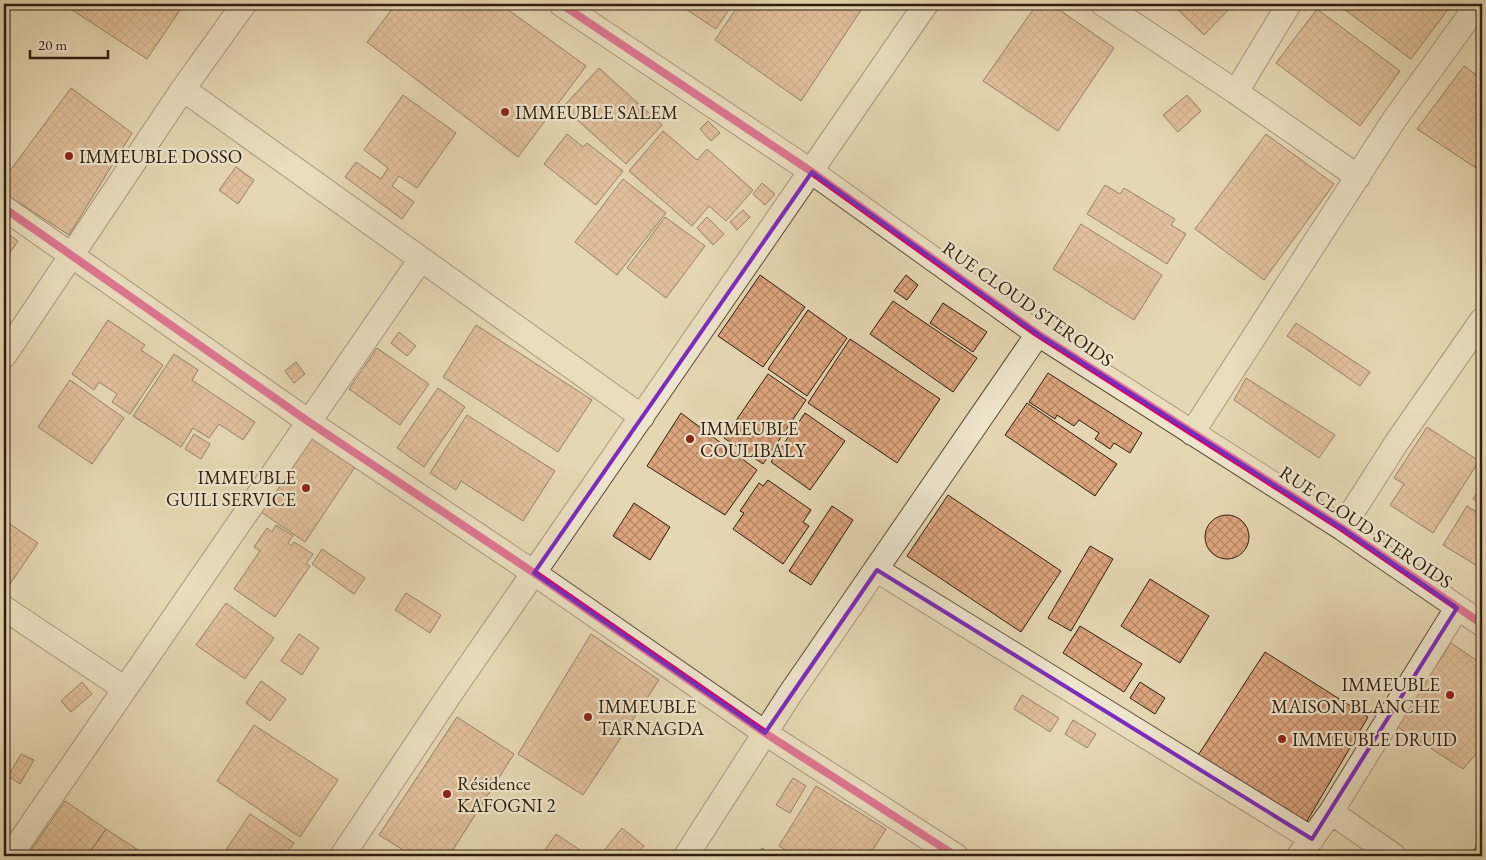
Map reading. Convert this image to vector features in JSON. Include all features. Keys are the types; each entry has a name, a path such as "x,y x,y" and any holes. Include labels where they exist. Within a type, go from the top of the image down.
{"street":[{"path":"4,356 183,89 244,4"},
{"name":"RUE CLOUD STEROIDS","path":"561,4 812,172 1038,334 1342,528 1482,624"},
{"path":"348,854 534,573 926,4"},
{"path":"1103,4 1236,92 1358,177"},
{"path":"1236,92 1289,4"},
{"path":"1192,433 1394,120 1478,4"},
{"path":"183,89 642,417"},
{"path":"4,208 309,422 534,573 941,852"},
{"path":"10,856 421,259"},
{"path":"1342,528 1397,442 1482,320"},
{"path":"686,856 765,733 1038,334"},
{"path":"877,570 1306,848 1331,812 1457,608"},
{"path":"4,608 125,689"},
{"path":"1331,812 1394,856"}],"highlighted area":[{"path":"812,172 1038,334 1342,528 1457,608 1312,839 877,570 765,733 534,573"}],"building":[{"path":"63,4 184,4 147,59"},
{"name":"IMMEUBLE SALEM","path":"396,4 500,4 586,66 518,157 367,42"},
{"path":"678,4 733,4 716,29"},
{"path":"739,4 865,4 801,101 715,40"},
{"path":"1037,4 1051,4 1114,48 1058,131 983,81"},
{"path":"1172,4 1234,4 1204,35"},
{"path":"1337,4 1443,4 1449,8 1411,59"},
{"path":"1317,9 1400,71 1360,126 1276,63"},
{"path":"1464,66 1482,79 1482,172 1417,129"},
{"path":"599,68 662,125 626,164 563,107"},
{"name":"IMMEUBLE DOSSO","path":"71,88 132,133 69,235 4,193 4,179"},
{"path":"403,95 456,133 417,188 399,176 392,186 414,202 402,219 345,177 356,162 381,179 388,168 364,150"},
{"path":"1187,95 1201,111 1178,132 1163,115"},
{"path":"708,121 720,133 711,141 700,129"},
{"path":"663,131 697,160 707,149 753,190 726,221 709,206 692,226 629,171"},
{"path":"567,134 583,147 587,143 623,171 596,205 544,164"},
{"path":"1266,134 1334,184 1264,280 1195,229"},
{"path":"236,167 254,180 238,204 219,190"},
{"path":"623,179 666,213 617,275 575,242"},
{"path":"762,183 775,194 765,205 753,194"},
{"path":"1105,185 1120,194 1124,188 1175,219 1171,225 1186,234 1167,264 1087,214"},
{"path":"743,210 750,217 737,230 730,222"},
{"path":"665,217 705,246 666,298 627,268"},
{"path":"707,217 724,234 713,245 697,228"},
{"path":"1081,224 1162,275 1134,320 1053,269"},
{"path":"4,231 18,241 4,261"},
{"path":"760,275 805,307 763,367 718,336"},
{"path":"906,275 918,285 907,300 894,291"},
{"path":"893,301 977,358 953,392 870,334"},
{"path":"943,303 987,332 973,352 930,323"},
{"path":"808,310 847,338 807,396 768,369"},
{"path":"108,320 145,345 141,350 163,365 130,414 112,402 117,394 99,382 94,390 72,374"},
{"path":"1296,323 1370,372 1360,386 1287,336"},
{"path":"476,325 592,400 558,452 443,377"},
{"path":"399,332 416,346 407,356 391,343"},
{"path":"850,339 940,399 897,463 808,403"},
{"path":"377,348 429,384 400,425 349,389"},
{"path":"174,354 198,370 192,380 255,422 243,440 219,424 209,438 193,428 181,447 133,416"},
{"path":"296,362 305,374 294,383 285,371"},
{"path":"1048,373 1142,433 1130,453 1114,443 1110,449 1095,439 1099,433 1079,420 1074,426 1057,415 1055,419 1029,402"},
{"path":"768,374 806,400 763,464 724,438"},
{"path":"1246,378 1335,435 1319,458 1234,400"},
{"path":"70,380 124,418 92,464 38,427"},
{"path":"438,388 465,407 424,467 397,448"},
{"path":"1027,403 1117,464 1095,496 1005,435"},
{"name":"IMMEUBLE COULIBALY","path":"681,413 757,470 725,515 647,466"},
{"path":"805,413 845,441 810,490 771,462"},
{"path":"467,415 555,471 523,521 461,481 456,490 430,473"},
{"path":"1427,427 1479,461 1433,533 1390,505 1404,484 1394,478"},
{"path":"194,434 210,444 201,459 185,449"},
{"name":"IMMEUBLE GUILI SERVICE","path":"308,435 355,467 305,542 258,510"},
{"path":"768,480 811,510 803,522 809,526 783,564 733,529 744,513 740,511 759,483 763,486"},
{"path":"1482,485 1482,505 1473,499"},
{"path":"948,495 1061,571 1021,632 907,556"},
{"path":"634,503 670,527 650,560 613,536"},
{"path":"832,506 853,520 811,585 789,571"},
{"path":"1467,506 1478,513 1480,509 1482,510 1482,569 1443,545"},
{"path":"1227,515 1239,519 1245,525 1249,537 1245,549 1239,555 1227,559 1215,555 1209,549 1205,537 1209,525 1215,519"},
{"path":"4,520 38,543 10,584 4,580"},
{"path":"276,525 293,536 288,543 291,546 294,542 313,554 306,564 310,566 275,617 234,589 260,551 254,547 267,528 272,532"},
{"path":"1090,546 1113,559 1071,631 1048,618"},
{"path":"322,549 365,578 354,594 312,564"},
{"path":"1150,579 1209,616 1180,663 1121,626"},
{"path":"406,593 441,615 430,633 395,610"},
{"path":"226,603 274,638 245,679 196,645"},
{"path":"1080,626 1142,664 1124,692 1063,653"},
{"path":"299,634 319,648 302,675 281,661"},
{"name":"IMMEUBLE TARNAGDA","path":"591,634 659,680 583,795 518,754"},
{"name":"IMMEUBLE MAISON BLANCHE","path":"1451,643 1482,664 1482,753 1478,752 1463,769 1396,726"},
{"name":"IMMEUBLE DRUID","path":"1265,652 1368,717 1303,828 1195,760"},
{"path":"261,681 286,699 270,721 246,703"},
{"path":"82,682 92,694 71,712 61,701"},
{"path":"1140,682 1165,698 1155,714 1130,698"},
{"path":"1022,695 1059,718 1050,732 1014,709"},
{"name":"Résidence KAFOGNI 2","path":"457,717 514,754 449,856 413,856 379,835"},
{"path":"1073,720 1096,734 1087,748 1065,734"},
{"path":"254,725 338,780 300,837 217,781"},
{"path":"21,754 34,760 20,784 8,776"},
{"path":"793,778 806,786 790,813 776,805"},
{"path":"816,786 886,829 869,856 795,856 779,846"},
{"path":"65,801 106,829 87,856 33,856 29,853"},
{"path":"250,814 294,843 285,856 222,856"},
{"path":"622,828 644,846 636,856 607,856 602,853"},
{"path":"106,829 147,856 87,856"},
{"path":"556,834 589,856 541,856"},
{"path":"1482,836 1482,856 1470,856"},
{"path":"762,848 774,856 756,856"}],"cycle path":[{"path":"561,4 812,172 1038,334 1342,528 1482,624"},
{"path":"4,208 309,422 534,573 765,733 956,856"}],"place":[{"name":"IMMEUBLE SALEM","path":"505,112"},
{"name":"IMMEUBLE DOSSO","path":"69,156"},
{"name":"IMMEUBLE COULIBALY","path":"690,439"},
{"name":"IMMEUBLE GUILI SERVICE","path":"306,488"},
{"name":"IMMEUBLE MAISON BLANCHE","path":"1450,695"},
{"name":"IMMEUBLE TARNAGDA","path":"588,717"},
{"name":"IMMEUBLE DRUID","path":"1282,739"},
{"name":"Résidence KAFOGNI 2","path":"447,794"}]}
